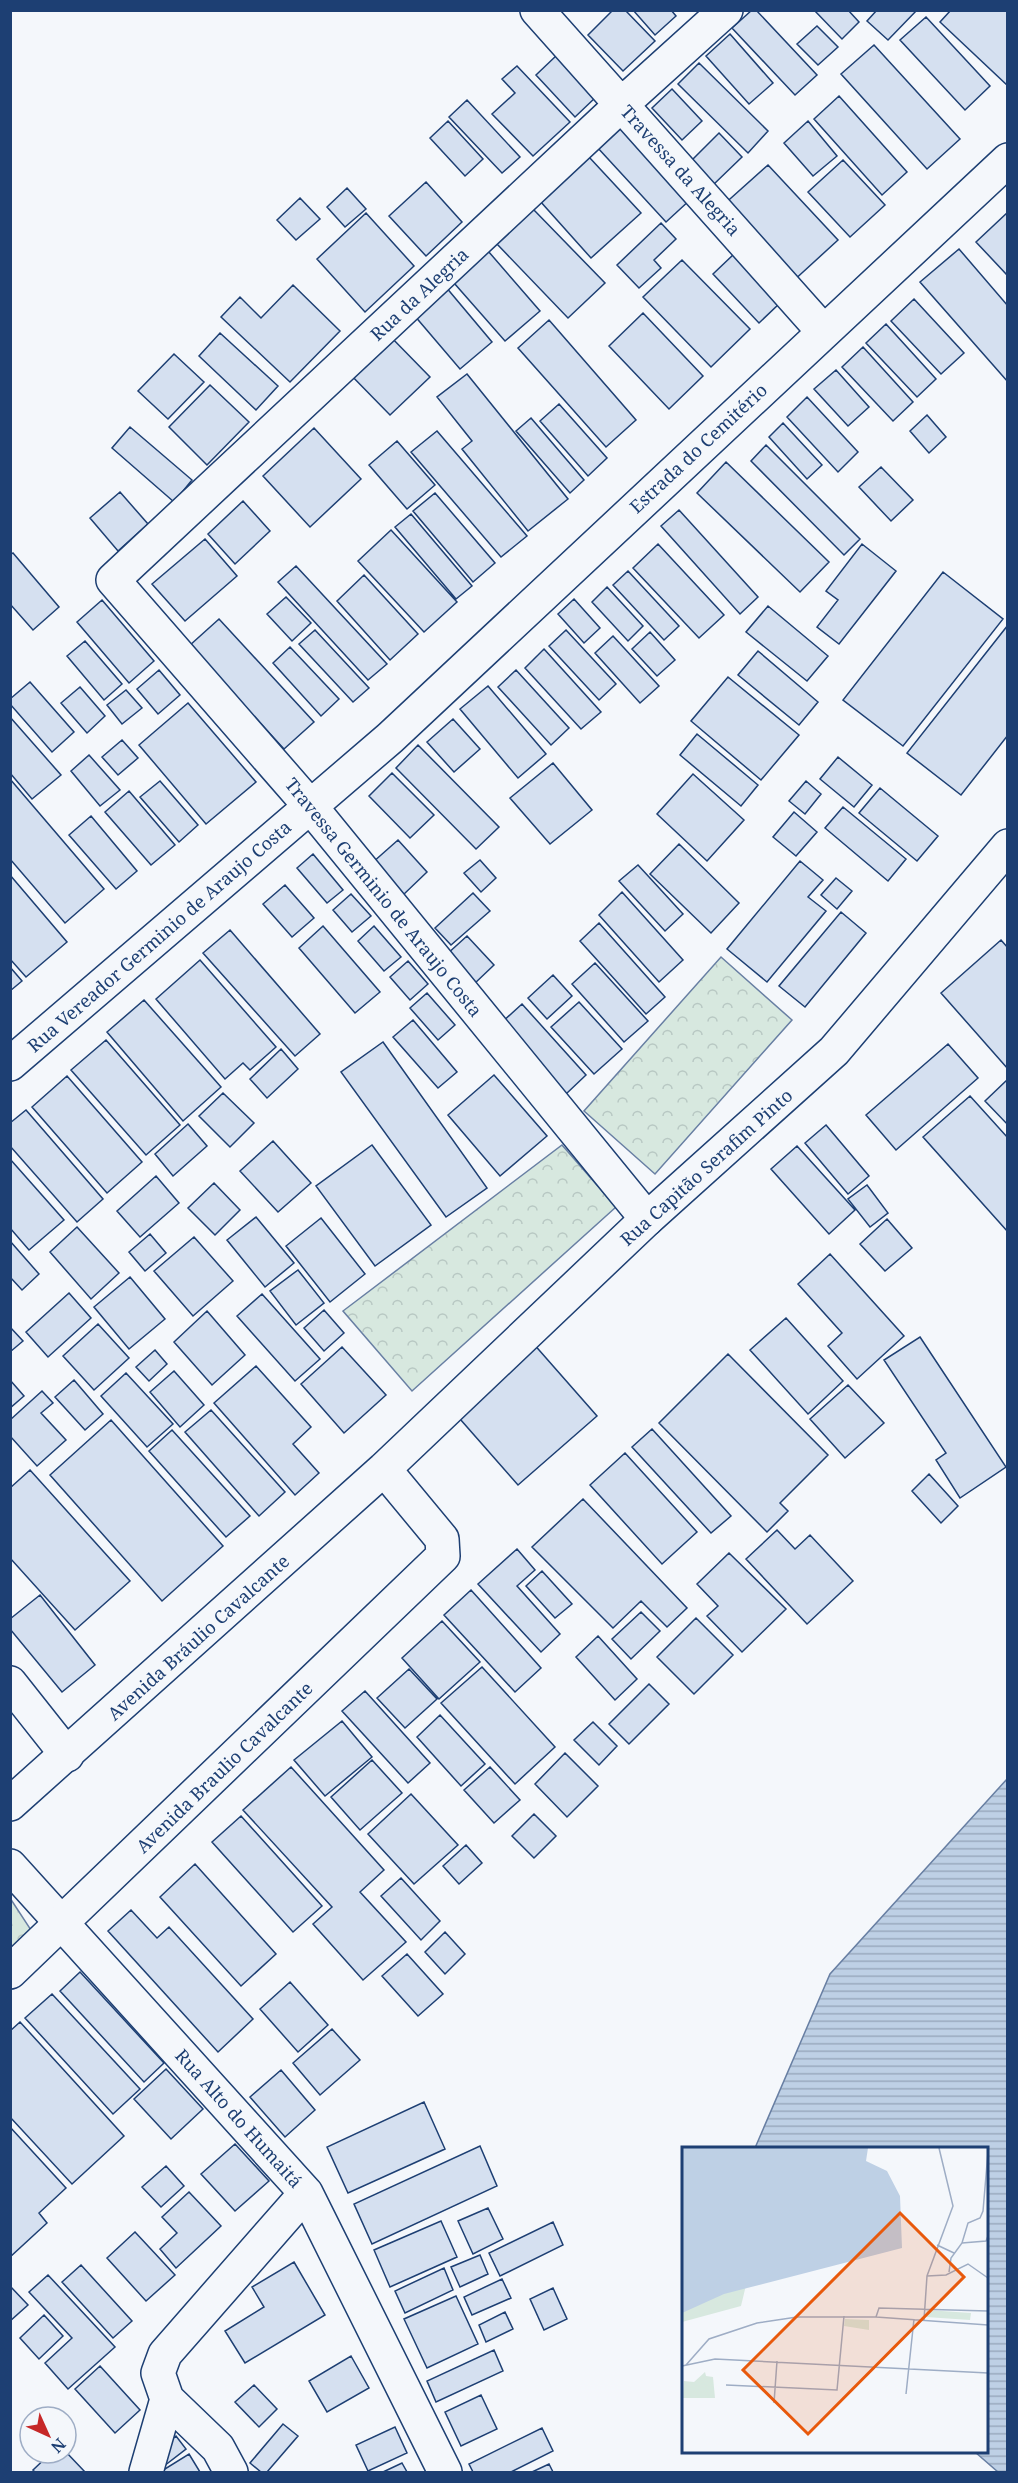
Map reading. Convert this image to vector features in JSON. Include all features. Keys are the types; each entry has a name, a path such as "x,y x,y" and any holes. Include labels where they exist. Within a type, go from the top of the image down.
{"street":[{"name":"Travessa da Alegria","path":"537,10 823,331"},
{"name":"Rua da Alegria","path":"113,580 622,104 726,10"},
{"name":"Estrada do Cemitério","path":"390,738 1008,160"},
{"name":"Travessa Germinio de Araujo Costa","path":"113,580 310,806 647,1219"},
{"name":"Rua Vereador Germinio de Araujo Costa","path":"10,1064 390,738"},
{"name":"Rua Capitão Serafim Pinto","path":"384,1469 647,1219 834,1051 1008,846"},
{"name":"Avenida Braulio Cavalcante","path":"10,1972 443,1556 442,1539 384,1469"},
{"name":"Avenida Bráulio Cavalcante","path":"10,1804 384,1469"},
{"path":"10,1683 67,1755"},
{"name":"Rua Alto do Humaitá","path":"10,1866 306,2193 445,2472"},
{"path":"231,2472 218,2448 166,2399 158,2373 165,2354 306,2193"},
{"path":"146,2472 166,2399"}],"green space":[{"path":"721,957 792,1020 655,1174 584,1111"},
{"path":"562,1145 616,1207 412,1391 343,1311"},
{"path":"10,1898 31,1930 10,1949"}],"water":[{"path":"1007,1779 1008,2472 998,2472 976,2453 988,2453 988,2147 755,2147 830,1974"}],"building":[{"path":"613,10 625,10 655,41 623,71 588,35"},
{"path":"633,10 671,10 676,16 655,35"},
{"path":"752,10 756,10 817,75 795,95 732,28"},
{"path":"814,10 848,10 859,22 842,39"},
{"path":"877,10 917,10 888,40 867,21"},
{"path":"951,10 1008,10 1008,86 940,22"},
{"path":"926,17 990,86 965,110 900,40"},
{"path":"817,26 838,47 818,65 797,44"},
{"path":"730,34 773,83 749,104 706,56"},
{"path":"874,45 960,139 927,169 841,74"},
{"path":"558,54 597,96 575,117 536,75"},
{"path":"699,63 768,131 748,153 678,84"},
{"path":"517,66 570,122 533,156 492,114 515,93 502,79"},
{"path":"672,89 702,121 682,140 652,108"},
{"path":"839,96 907,172 882,195 814,119"},
{"path":"467,100 520,157 502,173 449,117"},
{"path":"448,121 483,159 465,176 430,138"},
{"path":"808,121 837,156 813,176 784,143"},
{"path":"622,123 691,199 666,222 597,147"},
{"path":"719,133 742,157 713,185 690,162"},
{"path":"589,157 641,213 591,258 540,201"},
{"path":"843,160 885,205 850,237 808,192"},
{"path":"768,165 838,240 791,283 721,207"},
{"path":"426,182 462,222 426,256 389,216"},
{"path":"347,188 366,209 345,227 327,207"},
{"path":"300,198 320,219 296,240 277,220"},
{"path":"533,209 605,283 568,318 497,244"},
{"path":"1008,212 1008,276 976,242"},
{"path":"366,213 414,266 365,312 317,259"},
{"path":"661,223 676,239 654,260 661,268 639,288 617,265"},
{"path":"482,244 540,311 505,341 447,275"},
{"path":"959,249 1008,306 1008,382 920,282"},
{"path":"734,254 780,303 759,323 713,274"},
{"path":"682,260 750,329 711,367 643,297"},
{"path":"440,280 492,342 460,369 408,308"},
{"path":"293,285 340,331 290,382 221,317 240,297 261,318"},
{"path":"914,299 964,353 941,374 891,321"},
{"path":"643,313 703,376 669,409 609,346"},
{"path":"549,320 636,420 606,447 518,348"},
{"path":"886,324 936,379 917,397 866,343"},
{"path":"386,332 430,377 390,415 346,370"},
{"path":"220,333 278,386 256,410 199,356"},
{"path":"863,347 913,402 893,421 842,367"},
{"path":"174,354 204,382 168,419 138,391"},
{"path":"836,370 869,407 848,426 814,389"},
{"path":"467,374 568,499 528,531 462,449 472,441 437,397"},
{"path":"210,385 249,422 207,465 169,427"},
{"path":"807,397 858,452 838,472 787,417"},
{"path":"559,404 607,458 588,476 540,421"},
{"path":"927,415 946,437 929,453 910,431"},
{"path":"531,418 584,480 570,493 516,431"},
{"path":"783,423 822,465 807,479 769,437"},
{"path":"130,427 192,480 174,502 112,448"},
{"path":"314,428 361,479 310,527 263,476"},
{"path":"437,431 527,536 501,557 411,452"},
{"path":"397,441 435,485 407,509 369,465"},
{"path":"766,445 860,539 844,555 751,461"},
{"path":"726,462 829,562 800,592 697,493"},
{"path":"881,467 913,500 891,521 859,487"},
{"path":"120,492 148,524 118,551 90,518"},
{"path":"435,493 495,563 473,582 413,511"},
{"path":"243,501 270,531 235,564 208,534"},
{"path":"679,510 758,597 740,614 661,526"},
{"path":"411,514 472,586 456,599 395,527"},
{"path":"391,530 457,602 424,632 358,561"},
{"path":"205,539 237,576 185,621 152,584"},
{"path":"658,544 724,615 699,638 633,568"},
{"path":"862,544 896,571 839,644 817,627 838,600 826,591"},
{"path":"13,553 59,607 33,630 10,604 10,555"},
{"path":"296,566 387,664 368,680 278,582"},
{"path":"628,571 679,626 664,640 613,585"},
{"path":"943,572 1003,619 903,746 843,700"},
{"path":"364,575 418,634 390,660 337,601"},
{"path":"607,587 643,626 628,641 592,602"},
{"path":"286,597 311,623 292,641 267,614"},
{"path":"574,599 600,628 584,643 558,614"},
{"path":"102,600 154,661 129,683 77,622"},
{"path":"768,606 828,656 807,681 746,632"},
{"path":"219,619 314,722 284,749 189,646"},
{"path":"1008,625 1008,735 961,795 907,753"},
{"path":"315,630 369,688 353,702 299,644"},
{"path":"566,630 616,684 599,700 549,646"},
{"path":"650,632 675,660 657,676 632,649"},
{"path":"613,636 659,686 640,703 595,653"},
{"path":"85,641 122,684 104,700 67,656"},
{"path":"290,647 339,699 321,716 273,663"},
{"path":"544,649 601,712 581,729 525,668"},
{"path":"758,651 818,702 799,725 738,675"},
{"path":"159,670 180,695 158,714 137,689"},
{"path":"516,670 569,728 551,745 498,687"},
{"path":"728,677 799,735 761,780 691,721"},
{"path":"30,682 74,732 52,752 10,704 10,699"},
{"path":"488,686 546,754 518,778 460,709"},
{"path":"80,687 105,716 87,733 61,703"},
{"path":"126,690 142,708 122,724 107,705"},
{"path":"188,703 256,782 206,824 139,745"},
{"path":"10,717 61,775 32,799 10,773"},
{"path":"453,719 480,749 454,772 427,742"},
{"path":"697,734 758,785 741,806 680,755"},
{"path":"122,740 138,758 118,775 102,757"},
{"path":"418,745 499,827 476,849 396,768"},
{"path":"89,755 120,790 100,806 71,771"},
{"path":"838,757 872,785 854,807 820,779"},
{"path":"553,763 592,810 550,844 510,798"},
{"path":"392,773 434,815 410,838 369,796"},
{"path":"693,774 744,820 707,861 657,814"},
{"path":"10,779 104,889 65,923 10,859"},
{"path":"160,781 198,825 179,842 140,797"},
{"path":"806,781 821,794 805,814 789,801"},
{"path":"880,788 938,836 917,861 859,813"},
{"path":"129,791 175,845 151,865 105,812"},
{"path":"843,807 906,859 888,881 825,828"},
{"path":"794,812 817,832 796,856 773,837"},
{"path":"91,816 137,871 116,889 69,835"},
{"path":"398,840 427,872 402,896 372,863"},
{"path":"679,844 739,903 711,933 650,874"},
{"path":"313,854 343,890 327,903 297,868"},
{"path":"480,860 496,878 481,892 464,873"},
{"path":"800,861 823,880 808,897 826,911 767,982 727,949"},
{"path":"638,865 683,914 665,931 619,881"},
{"path":"10,875 67,942 26,977 10,959"},
{"path":"836,878 852,891 837,909 821,895"},
{"path":"285,885 314,918 292,937 263,904"},
{"path":"622,892 683,960 659,982 599,915"},
{"path":"473,893 490,911 451,945 435,928"},
{"path":"351,894 371,916 352,932 333,910"},
{"path":"841,912 866,933 805,1007 779,986"},
{"path":"599,923 665,997 646,1014 580,941"},
{"path":"323,926 380,992 355,1013 299,948"},
{"path":"374,926 401,957 384,971 358,941"},
{"path":"230,930 320,1034 295,1056 203,953"},
{"path":"467,936 494,965 473,985 446,955"},
{"path":"1001,940 1008,948 1008,1069 941,993"},
{"path":"200,960 276,1047 250,1070 243,1063 225,1079 156,999"},
{"path":"408,961 428,984 410,1000 390,977"},
{"path":"595,963 648,1021 624,1042 572,984"},
{"path":"10,967 22,981 10,991"},
{"path":"553,975 572,996 547,1019 528,998"},
{"path":"427,993 455,1025 438,1040 410,1008"},
{"path":"144,1000 221,1087 183,1121 107,1032"},
{"path":"579,1002 622,1049 594,1074 551,1027"},
{"path":"522,1004 586,1075 566,1094 501,1023"},
{"path":"413,1020 457,1072 438,1088 393,1037"},
{"path":"106,1040 180,1125 146,1155 71,1070"},
{"path":"383,1042 487,1188 446,1217 341,1072"},
{"path":"948,1044 978,1078 896,1150 866,1115"},
{"path":"281,1049 298,1069 267,1098 250,1079"},
{"path":"494,1075 547,1136 500,1176 448,1115"},
{"path":"67,1076 142,1162 107,1193 32,1107"},
{"path":"1008,1080 1008,1125 985,1101"},
{"path":"223,1093 254,1123 230,1147 199,1116"},
{"path":"970,1096 1008,1138 1008,1232 923,1137"},
{"path":"26,1110 103,1199 77,1222 10,1146 10,1123"},
{"path":"188,1124 207,1146 173,1176 155,1154"},
{"path":"826,1125 869,1176 848,1194 805,1143"},
{"path":"273,1141 311,1183 278,1212 240,1171"},
{"path":"372,1145 431,1225 375,1266 316,1186"},
{"path":"797,1146 855,1210 829,1234 771,1169"},
{"path":"10,1159 64,1220 29,1250 10,1228"},
{"path":"156,1176 179,1203 140,1237 117,1211"},
{"path":"214,1183 240,1210 215,1235 188,1208"},
{"path":"867,1185 888,1213 870,1227 848,1199"},
{"path":"256,1217 294,1263 265,1287 227,1240"},
{"path":"321,1218 365,1274 330,1302 286,1246"},
{"path":"887,1219 912,1248 885,1271 860,1244"},
{"path":"77,1227 119,1273 91,1299 50,1252"},
{"path":"150,1234 166,1253 145,1271 129,1252"},
{"path":"194,1237 233,1281 193,1316 154,1271"},
{"path":"10,1241 39,1274 22,1290 10,1277"},
{"path":"830,1254 904,1336 857,1379 828,1346 842,1333 798,1284"},
{"path":"298,1270 324,1303 296,1325 270,1291"},
{"path":"130,1277 165,1319 129,1349 94,1307"},
{"path":"69,1293 91,1318 48,1357 26,1332"},
{"path":"262,1294 320,1359 295,1381 237,1316"},
{"path":"324,1310 344,1333 324,1351 304,1328"},
{"path":"207,1311 245,1355 212,1385 174,1342"},
{"path":"786,1318 843,1381 808,1414 750,1350"},
{"path":"98,1324 129,1358 94,1390 63,1356"},
{"path":"10,1327 23,1341 10,1352"},
{"path":"920,1337 1006,1467 960,1498 936,1460 946,1453 884,1360"},
{"path":"532,1342 597,1416 518,1485 453,1411"},
{"path":"342,1347 386,1395 344,1433 301,1384"},
{"path":"155,1350 167,1364 149,1381 136,1367"},
{"path":"728,1354 828,1455 780,1503 788,1511 767,1532 659,1423"},
{"path":"256,1366 311,1427 293,1444 319,1473 295,1495 214,1403"},
{"path":"174,1371 204,1405 180,1427 150,1392"},
{"path":"126,1373 173,1424 147,1447 101,1396"},
{"path":"10,1380 24,1396 10,1408"},
{"path":"74,1380 103,1414 85,1430 55,1397"},
{"path":"848,1385 884,1423 845,1458 810,1419"},
{"path":"42,1391 53,1403 41,1413 66,1440 37,1466 10,1436 10,1420"},
{"path":"211,1410 285,1492 259,1516 185,1432"},
{"path":"111,1420 223,1546 162,1601 50,1475"},
{"path":"652,1429 731,1516 711,1533 632,1447"},
{"path":"172,1430 250,1516 226,1537 149,1451"},
{"path":"625,1453 697,1532 662,1564 590,1485"},
{"path":"30,1470 130,1581 75,1630 10,1558 10,1488"},
{"path":"929,1474 958,1506 941,1523 912,1491"},
{"path":"583,1499 687,1608 667,1627 641,1601 613,1628 532,1547"},
{"path":"777,1530 795,1549 810,1535 853,1581 807,1624 746,1559"},
{"path":"517,1549 535,1570 517,1586 560,1634 541,1652 478,1584"},
{"path":"729,1553 786,1609 742,1652 707,1616 718,1606 697,1584"},
{"path":"542,1571 572,1604 555,1618 526,1586"},
{"path":"471,1590 541,1668 515,1692 444,1615"},
{"path":"40,1595 95,1665 62,1692 10,1629 10,1619"},
{"path":"641,1612 660,1631 631,1659 612,1639"},
{"path":"696,1618 733,1655 694,1694 657,1657"},
{"path":"442,1621 480,1662 439,1699 402,1658"},
{"path":"598,1636 637,1679 615,1700 576,1657"},
{"path":"482,1667 555,1747 515,1784 441,1703"},
{"path":"409,1669 437,1699 405,1728 377,1698"},
{"path":"649,1684 669,1704 629,1744 609,1724"},
{"path":"365,1691 430,1763 408,1783 342,1711"},
{"path":"440,1715 485,1764 461,1786 417,1737"},
{"path":"342,1721 372,1757 325,1796 294,1760"},
{"path":"593,1722 617,1746 599,1765 574,1740"},
{"path":"565,1753 598,1786 567,1817 535,1784"},
{"path":"372,1760 402,1793 360,1830 331,1797"},
{"path":"291,1767 384,1870 360,1892 406,1942 363,1980 313,1924 332,1907 243,1810"},
{"path":"490,1767 520,1800 494,1823 464,1790"},
{"path":"411,1794 458,1845 414,1884 368,1834"},
{"path":"534,1814 556,1836 534,1858 512,1836"},
{"path":"241,1816 322,1906 293,1932 212,1842"},
{"path":"466,1845 482,1863 459,1884 443,1866"},
{"path":"195,1864 276,1954 241,1986 160,1897"},
{"path":"401,1878 440,1921 421,1940 381,1896"},
{"path":"131,1910 157,1938 169,1927 253,2019 218,2052 108,1931"},
{"path":"445,1932 465,1954 445,1974 425,1952"},
{"path":"407,1954 443,1994 418,2016 382,1976"},
{"path":"80,1972 164,2063 144,2082 60,1991"},
{"path":"290,1982 328,2025 298,2052 260,2009"},
{"path":"52,1994 140,2089 113,2114 25,2018"},
{"path":"20,2022 124,2136 72,2184 10,2117 10,2031"},
{"path":"332,2029 360,2060 320,2095 293,2063"},
{"path":"166,2069 203,2109 171,2139 134,2099"},
{"path":"281,2070 315,2110 285,2137 250,2097"},
{"path":"424,2102 445,2149 348,2193 327,2147"},
{"path":"10,2127 66,2188 39,2213 47,2223 10,2257"},
{"path":"235,2144 269,2181 235,2211 201,2174"},
{"path":"480,2146 497,2186 372,2244 354,2204"},
{"path":"166,2166 184,2186 161,2207 142,2187"},
{"path":"189,2192 221,2226 176,2268 160,2249 177,2233 162,2217"},
{"path":"488,2208 503,2239 473,2254 458,2221"},
{"path":"441,2221 457,2257 390,2287 374,2250"},
{"path":"553,2222 563,2245 500,2276 489,2253"},
{"path":"135,2232 175,2275 146,2301 107,2258"},
{"path":"480,2255 488,2274 460,2287 451,2267"},
{"path":"294,2262 325,2315 245,2363 225,2331 264,2307 252,2287"},
{"path":"81,2265 132,2321 113,2338 62,2282"},
{"path":"444,2268 453,2290 405,2313 395,2291"},
{"path":"48,2275 115,2347 68,2389 45,2363 72,2338 29,2292"},
{"path":"502,2279 511,2298 472,2315 464,2297"},
{"path":"10,2286 28,2305 10,2321"},
{"path":"553,2288 567,2319 544,2330 530,2299"},
{"path":"456,2296 478,2344 427,2368 404,2319"},
{"path":"505,2312 513,2329 486,2342 479,2325"},
{"path":"44,2315 63,2336 39,2359 20,2338"},
{"path":"494,2350 503,2371 436,2402 427,2381"},
{"path":"351,2356 369,2388 327,2412 309,2381"},
{"path":"100,2366 140,2410 115,2433 75,2389"},
{"path":"254,2385 277,2409 259,2427 235,2402"},
{"path":"481,2395 497,2429 461,2446 445,2412"},
{"path":"283,2424 298,2436 267,2472 261,2472 250,2463"},
{"path":"395,2427 407,2453 368,2471 356,2445"},
{"path":"542,2428 553,2451 511,2472 473,2472 469,2464"},
{"path":"176,2436 186,2449 164,2466 154,2454"},
{"path":"189,2454 200,2472 160,2472"},
{"path":"402,2463 407,2472 383,2472"},
{"path":"549,2464 553,2472 532,2472"},
{"path":"38,2465 78,2465 85,2472 35,2472 33,2470"}]}
